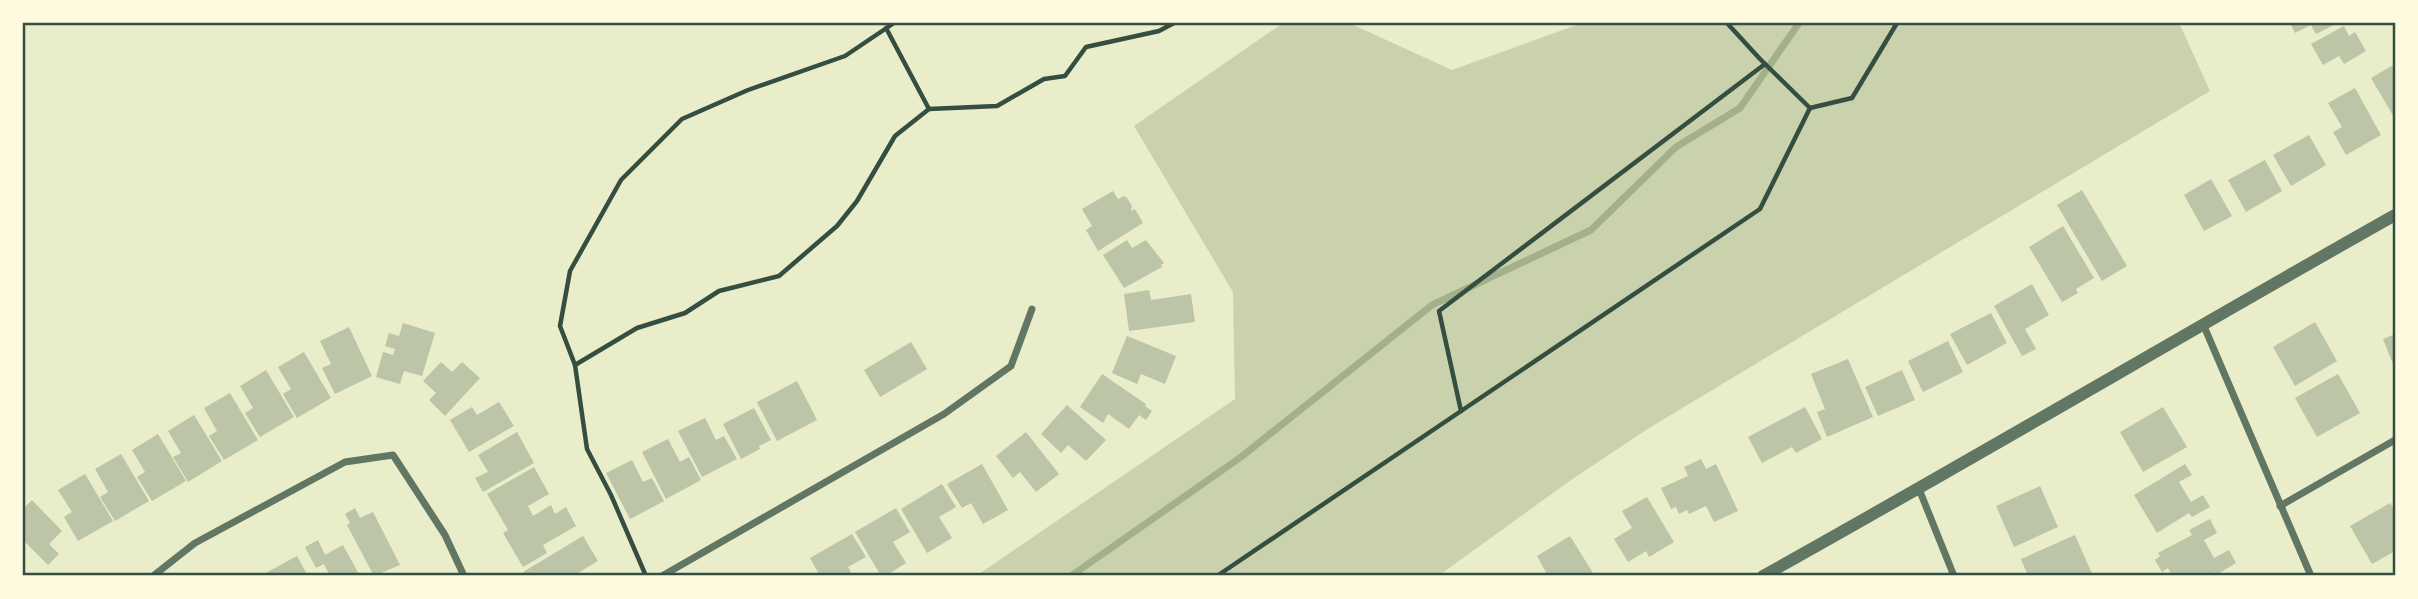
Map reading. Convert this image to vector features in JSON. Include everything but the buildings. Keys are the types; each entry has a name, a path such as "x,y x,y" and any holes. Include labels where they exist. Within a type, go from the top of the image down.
{"street":[{"path":"1763,576 2395,215"},
{"path":"662,576 944,414 1011,366 1032,310"},
{"path":"2203,324 2311,576"},
{"path":"2280,506 2395,440"},
{"path":"153,576 195,543 345,462 393,455 445,535 464,576"},
{"path":"1919,489 1954,576"}],"path":[{"path":"646,576 611,495 587,449 575,365 560,326 570,271 621,180 682,119 748,90 845,56 894,23"},
{"path":"575,365 637,328 685,313 719,291 779,276 837,226 857,201 895,136 929,109 997,106 1044,79 1065,76 1086,47 1159,31 1174,23"},
{"path":"1727,23 1810,108"},
{"path":"1810,108 1852,98 1897,23"},
{"path":"886,28 929,109"},
{"path":"1461,411 1439,312 1765,64"},
{"path":"1217,576 1760,209 1810,108"}],"green space":[{"path":"1283,23 1349,23 1452,70 1582,23 2179,23 2210,91 1649,428 1571,480 1438,576 976,576 1235,399 1233,292 1134,126"}],"waterway":[{"path":"1071,576 1241,457 1432,305 1591,230 1676,147 1740,108 1799,23"}]}
